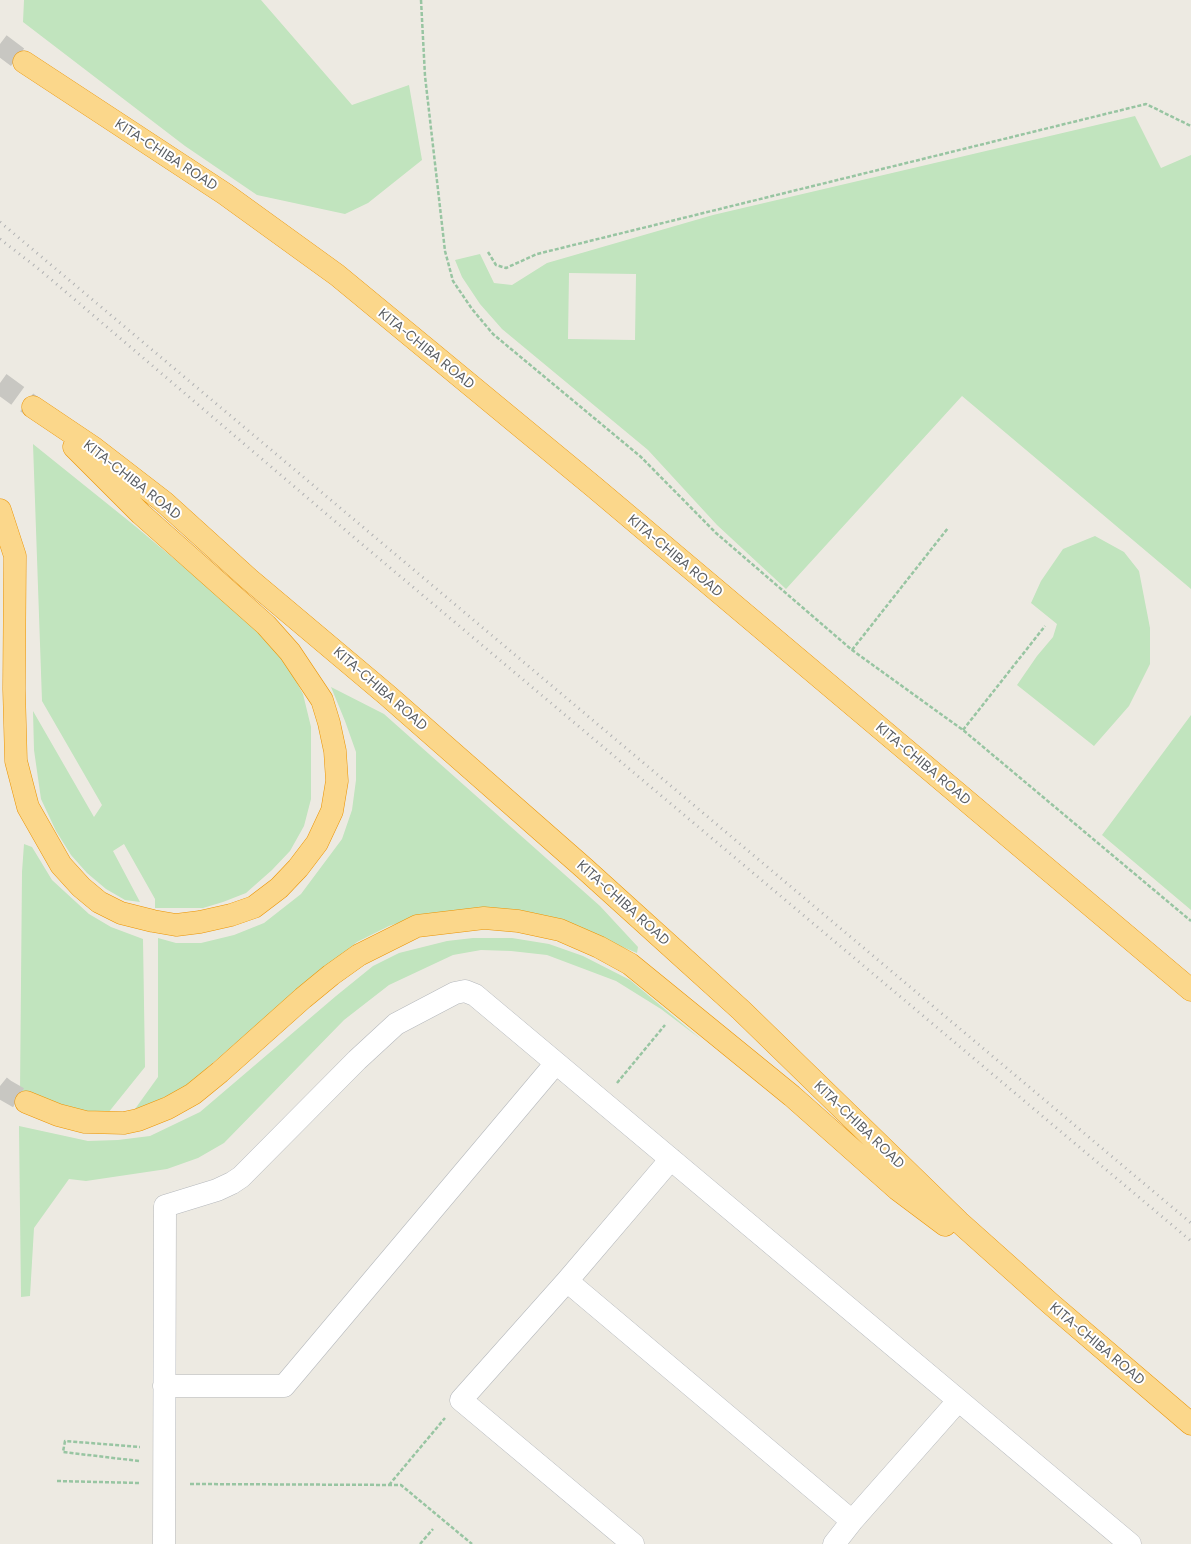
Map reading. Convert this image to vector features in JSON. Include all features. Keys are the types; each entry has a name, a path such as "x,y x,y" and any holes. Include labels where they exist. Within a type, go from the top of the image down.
{"highway":[{"name":"KITA-CHIBA ROAD","path":"24,62 225,194 337,276 606,497 1191,990"},
{"name":"KITA-CHIBA ROAD","path":"0,510 15,556 14,688 16,760 28,807 61,865 81,887 99,902 121,913 176,925 200,922 231,915 254,907 279,888 298,868 317,843 332,811 337,781 335,752 329,723 322,700 290,652 266,625 142,514 33,407 94,448 164,502 249,579 382,690 584,868 741,1010 959,1222 1052,1305 1191,1424"},
{"path":"26,1102 58,1115 85,1122 124,1123 138,1120 168,1108 193,1094 303,998 359,955 417,926 484,918 518,921 560,930 599,947 630,964 792,1096 897,1189 1052,1305"}],"street":[{"path":"164,1544 165,1206 217,1190 241,1177 382,1036 396,1024 455,993 465,991 475,995 1130,1544"},
{"path":"164,1386 284,1386 556,1063"},
{"path":"633,1544 461,1400 567,1281 671,1159"},
{"path":"567,1281 852,1521"},
{"path":"834,1544 852,1521 958,1401"}],"path":[{"path":"421,0 425,76 445,251 453,282 492,334 641,456 716,533 852,650 963,730 1191,921"},
{"path":"488,252 496,265 506,268 537,254 1146,104 1191,126"},
{"path":"852,650 948,528"},
{"path":"963,730 1045,626"},
{"path":"616,1084 667,1023"},
{"path":"389,1485 461,1400"},
{"path":"139,1469 139,1461 63,1452 65,1441 164,1449"},
{"path":"138,1476 138,1483"},
{"path":"58,1481 146,1484"},
{"path":"190,1484 401,1485 472,1544"},
{"path":"420,1544 433,1529"}],"green space":[{"path":"24,0 261,0 352,105 409,85 422,160 368,203 345,214 257,195 185,146 23,22"},
{"path":"1135,116 1161,168 1191,155 1191,589 962,396 786,589 717,525 648,450 502,329 480,304 462,277 455,260 480,254 494,283 512,285 547,263 713,215","holes":["569,273 636,274 635,340 568,339"]},
{"path":"33,444 135,526 260,631 286,663 303,694 311,727 311,799 304,826 290,851 272,870 246,893 203,908 155,908 155,899 124,844 113,851 140,902 125,900 106,889 87,873 71,855 56,831 41,799 34,750 33,711 94,817 102,805 42,701"},
{"path":"1095,536 1124,552 1139,571 1150,628 1150,664 1129,706 1094,746 1017,685 1037,656 1053,637 1057,624 1031,603 1041,581 1063,549"},
{"path":"331,687 384,714 600,906 638,947 637,953 579,929 416,917 389,926 357,942 297,990 186,1086 147,1106 135,1109 158,1077 158,938 176,943 201,943 234,935 264,923 301,894 342,839 352,810 356,780 356,752"},
{"path":"1191,715 1191,910 1102,835"},
{"path":"24,844 32,847 52,880 89,914 111,927 143,939 145,1067 108,1113 74,1110 20,1092 22,872"},
{"path":"473,938 512,938 549,944 583,956 630,980 702,1040 661,1009 616,981 547,955 511,951 481,950 453,955 389,985 344,1020 224,1143 198,1158 167,1169 86,1181 69,1179 34,1228 30,1296 21,1297 19,1126 88,1141 118,1140 150,1136 200,1112 373,966 399,953 447,941"}],"tunnel":[{"path":"0,44 24,62"},
{"path":"0,383 33,407"},
{"path":"0,1086 26,1102"}],"railway":[{"path":"0,222 1191,1223"},
{"path":"0,239 40,270 357,540 1191,1241"}]}
